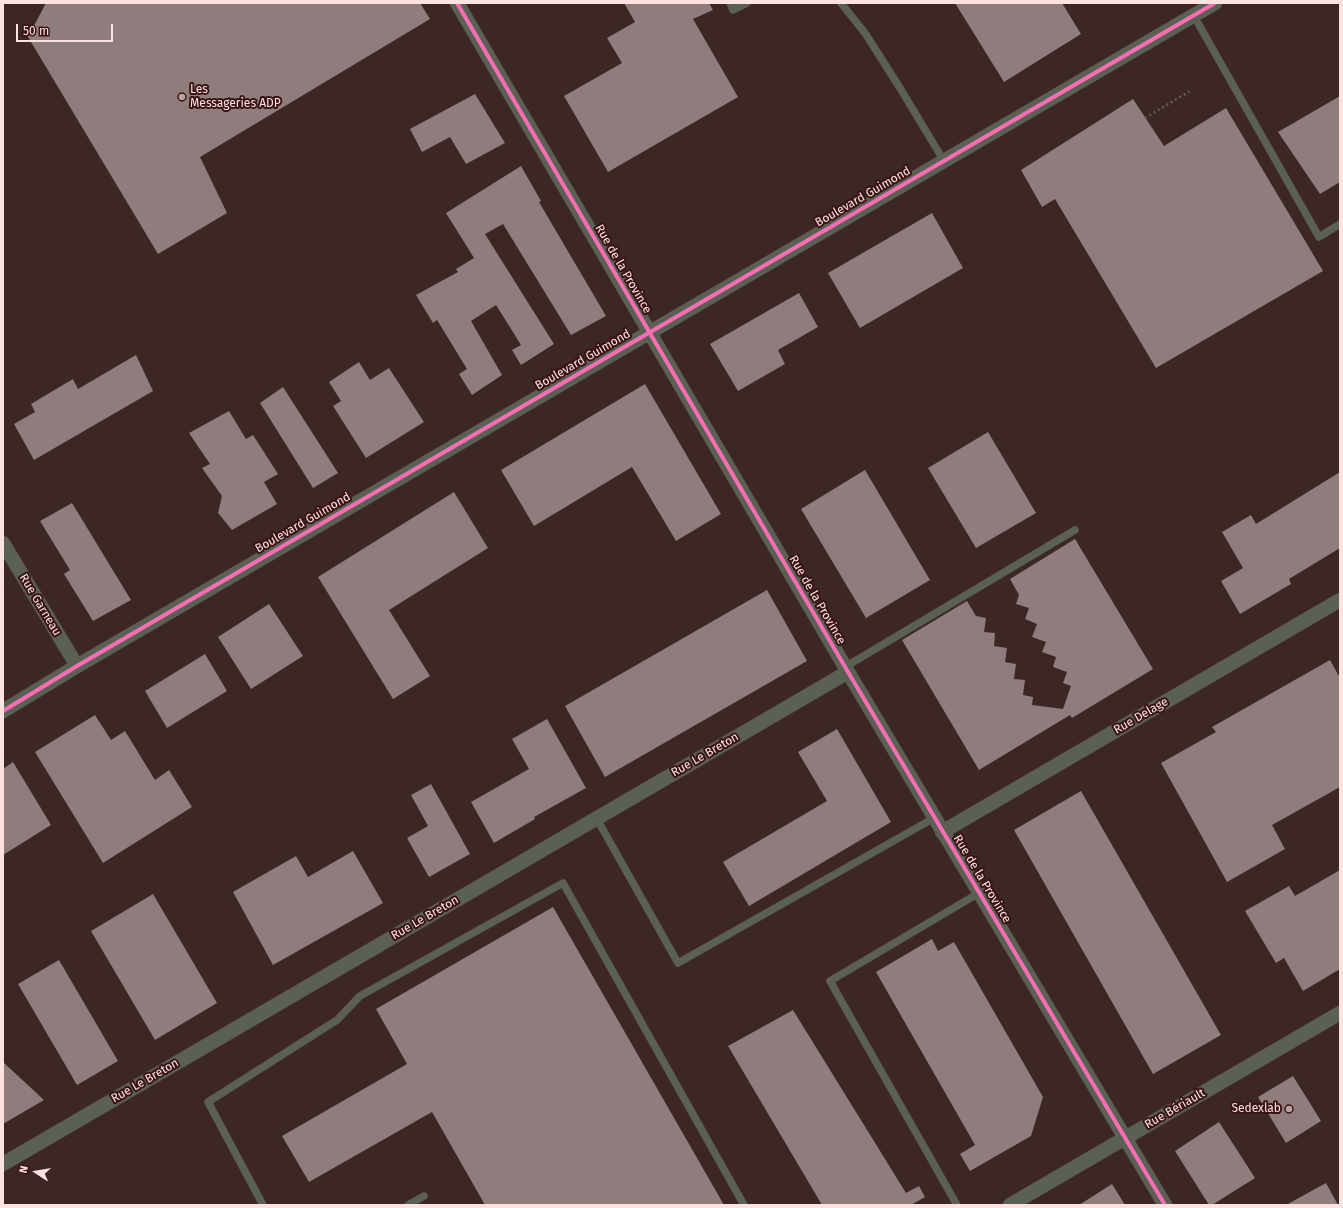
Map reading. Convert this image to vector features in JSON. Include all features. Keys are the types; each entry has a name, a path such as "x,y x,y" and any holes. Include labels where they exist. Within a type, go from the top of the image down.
{"street":[{"name":"Rue de la Province","path":"457,3 846,670 1165,1205"},
{"name":"Boulevard Guimond","path":"3,711 77,666 1215,3"},
{"name":"Rue Garneau","path":"3,543 77,666"},
{"name":"Rue Delage","path":"942,832 1340,600"},
{"name":"Rue Le Breton","path":"3,1164 597,818 846,670"},
{"name":"Rue Bériault","path":"1010,1205 1340,1013"}],"lane":[{"path":"730,3 733,10 747,3"},
{"path":"841,3 865,33 944,162"},
{"path":"1194,16 1319,237 1340,224"},
{"path":"846,670 1075,530"},
{"path":"597,818 678,963 934,818"},
{"path":"263,1205 208,1102 338,1020 360,996 563,883 744,1205"},
{"path":"957,1205 830,981 979,893"},
{"path":"408,1205 424,1196"}],"path":[{"path":"1146,118 1190,91"}],"building":[{"name":"Les Messageries ADP","path":"46,3 420,3 430,19 200,157 227,213 158,254 28,37"},
{"path":"624,3 709,3 713,10 693,19 738,97 608,172 564,96 622,63 607,38 635,22"},
{"path":"955,3 1062,3 1081,34 1004,82"},
{"path":"475,94 505,143 466,164 450,137 422,152 410,129"},
{"path":"1340,96 1340,182 1320,194 1278,132"},
{"path":"1133,99 1164,146 1226,108 1323,271 1156,368 1055,199 1042,207 1021,170"},
{"path":"521,166 541,201 539,202 606,316 571,335 503,224 485,234 554,344 521,365 512,350 521,345 496,305 471,321 502,375 472,395 459,374 467,369 437,320 433,323 416,295 458,272 456,269 474,258 446,213"},
{"path":"932,213 963,268 860,328 828,273"},
{"path":"799,293 818,327 778,350 785,364 738,391 710,344"},
{"path":"136,355 153,391 34,460 14,424 35,412 31,404 73,379 78,389"},
{"path":"359,362 370,380 389,368 424,422 366,458 333,406 341,401 329,382"},
{"path":"645,384 721,514 676,541 632,467 534,526 501,470"},
{"path":"283,387 338,473 313,488 260,403"},
{"path":"229,411 246,439 253,435 278,474 264,482 277,504 232,530 218,513 222,496 202,468 210,464 189,433"},
{"path":"988,432 1036,513 976,548 928,468"},
{"path":"865,470 930,580 866,618 801,509"},
{"path":"1340,472 1340,548 1289,579 1291,584 1240,614 1221,581 1243,568 1222,532 1251,515 1256,524"},
{"path":"454,492 488,548 389,610 430,676 393,699 318,577"},
{"path":"72,503 131,600 93,621 64,574 70,570 40,521"},
{"path":"1075,539 1153,669 1072,718 1070,715 979,770 902,640 967,601 976,616 986,618 984,632 995,633 994,646 1007,648 1005,662 1016,664 1014,679 1025,680 1023,695 1033,697 1032,705 1063,709 1071,686 1063,683 1067,672 1053,667 1056,657 1042,652 1046,642 1032,637 1037,624 1025,619 1029,608 1016,604 1019,595 1010,579"},
{"path":"767,590 807,661 605,777 565,706"},
{"path":"269,604 303,656 251,689 218,637"},
{"path":"205,654 227,691 167,728 145,691"},
{"path":"1330,660 1340,678 1340,787 1272,825 1285,849 1227,882 1161,763 1216,732 1212,727"},
{"path":"95,715 111,740 125,731 155,780 169,770 192,807 103,863 35,752"},
{"path":"547,719 586,788 534,817 535,819 494,843 471,802 529,769 512,739"},
{"path":"837,729 891,822 749,906 723,862 827,801 798,752"},
{"path":"13,762 51,825 3,855 3,769"},
{"path":"431,784 470,854 429,877 407,838 428,826 411,795"},
{"path":"1081,791 1221,1035 1153,1074 1014,830"},
{"path":"353,851 383,903 273,965 233,892 296,856 308,877"},
{"path":"1340,870 1340,969 1303,991 1284,958 1276,963 1245,911 1289,886 1295,896"},
{"path":"153,894 217,1003 155,1040 91,931"},
{"path":"553,907 724,1205 485,1205 432,1112 309,1182 282,1136 407,1064 376,1009"},
{"path":"932,939 938,951 954,942 1043,1097 1031,1136 970,1171 960,1154 975,1145 876,972"},
{"path":"59,960 118,1061 77,1085 18,984"},
{"path":"793,1010 906,1193 919,1186 925,1197 911,1205 822,1205 728,1046"},
{"path":"3,1062 44,1100 3,1124"},
{"name":"Sedexlab","path":"1293,1076 1321,1121 1286,1143 1258,1097"},
{"path":"1219,1122 1255,1178 1212,1205 1209,1205 1175,1151"},
{"path":"1326,1183 1338,1205 1286,1205"},
{"path":"1112,1184 1125,1205 1079,1205"}],"cycle path":[{"path":"457,3 848,672 1165,1205"},
{"path":"3,711 77,666 1215,3"}],"place":[{"name":"Les Messageries ADP","path":"182,97"},
{"name":"Sedexlab","path":"1289,1109"}]}
